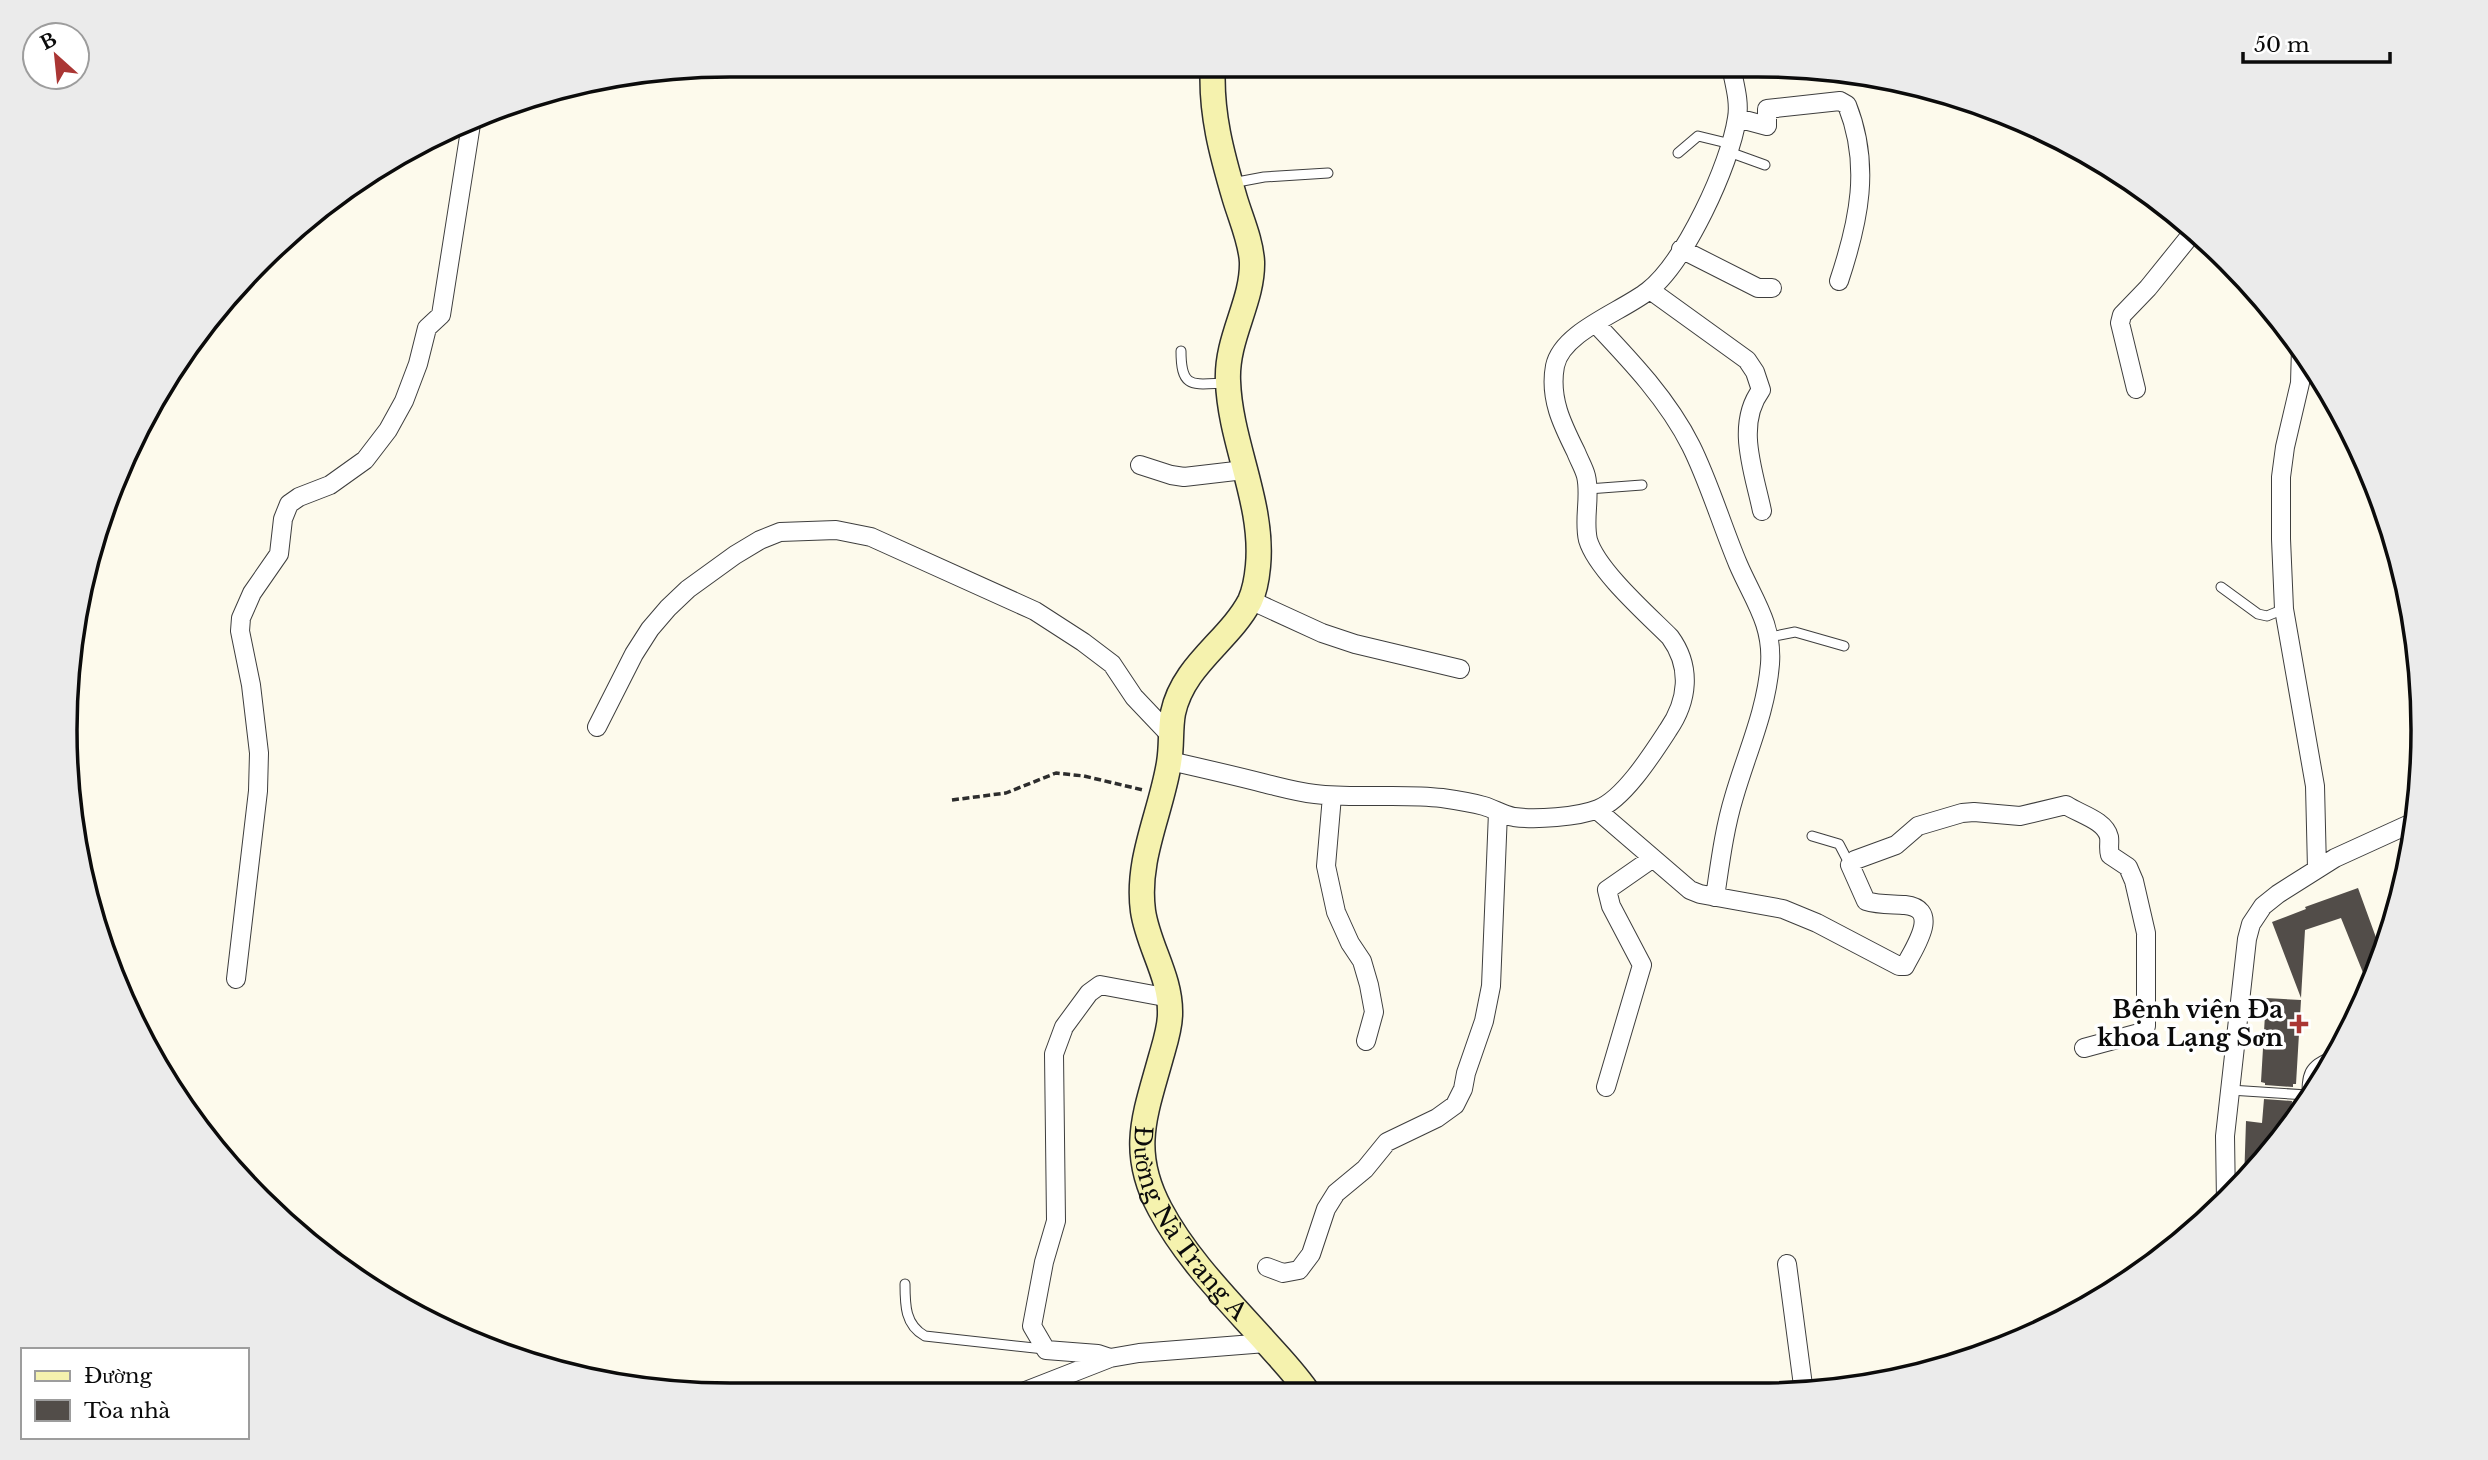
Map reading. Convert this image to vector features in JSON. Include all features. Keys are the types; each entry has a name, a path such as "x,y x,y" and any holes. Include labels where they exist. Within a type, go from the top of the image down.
{"street":[{"name":"Đường Nà Trang A","path":"1212,77 1211,92 1216,126 1252,262 1250,284 1229,351 1228,383 1259,541 1256,581 1250,600 1191,674 1180,693 1174,712 1170,761 1149,838 1141,885 1146,929 1170,998 1170,1019 1143,1128 1142,1161 1160,1208 1178,1238 1301,1383"},
{"path":"1170,761 1310,794 1418,796 1445,799 1527,817 1560,816 1597,810 1609,803 1638,773 1679,715 1685,696 1685,671 1679,650 1670,637 1602,565 1589,541 1586,475 1554,399 1553,383 1561,350 1573,338 1650,289 1681,249 1698,221 1730,148 1739,103 1733,77"},
{"path":"1737,118 1767,126 1768,108 1840,102 1847,105 1857,129 1861,168 1858,210 1839,281"},
{"path":"236,979 258,791 258,753 251,685 240,631 241,618 252,593 279,554 283,519 289,504 299,497 330,485 365,460 388,430 404,401 418,364 427,328 441,315 470,131"},
{"path":"2136,389 2120,323 2122,315 2188,238"},
{"path":"1681,249 1758,288 1772,288"},
{"path":"1650,289 1747,360 1755,372 1761,390 1753,400 1746,431 1762,511"},
{"path":"1596,324 1628,358 1669,409 1691,447 1739,567 1767,623 1770,637 1770,663 1762,715 1729,816 1714,897"},
{"path":"2300,366 2300,383 2281,477 2284,609 2315,786 2317,869"},
{"path":"1140,465 1184,477 1244,470"},
{"path":"597,727 634,653 650,629 688,589 760,540 780,532 836,530 872,537 1053,621 1112,664 1134,697 1171,736"},
{"path":"1250,600 1322,633 1460,669"},
{"path":"1332,796 1326,866 1336,912 1350,943 1362,961 1369,985 1374,1012 1366,1041"},
{"path":"1597,810 1690,890 1783,909 1817,923 1899,966 1905,966 1922,931 1925,920 1923,915 1909,905 1866,901 1850,865 1854,860 1896,845 1918,826 1962,813 2020,816 2066,805 2099,822 2109,838 2110,855 2128,867 2139,899 2146,933 2146,1026 2143,1032 2084,1048"},
{"path":"1267,1267 1283,1273 1299,1270 1311,1254 1326,1209 1336,1193 1365,1168 1387,1142 1437,1118 1455,1105 1463,1089 1484,1021 1491,986 1498,812"},
{"path":"2226,1186 2225,1136 2247,939 2251,924 2263,906 2277,894 2336,858 2403,827"},
{"path":"1606,1087 1642,965 1611,906 1607,890 1653,858"},
{"path":"1110,1358 1098,1354 1046,1350 1032,1325 1044,1262 1056,1221 1054,1054 1064,1027 1089,993 1100,985 1170,998"},
{"path":"1787,1264 1803,1382"},
{"path":"1046,1383 1110,1358 1139,1353 1266,1343"}],"lane":[{"path":"1678,153 1698,136 1765,165"},
{"path":"1230,183 1264,177 1328,173"},
{"path":"1181,351 1181,371 1186,380 1195,384 1228,383"},
{"path":"1588,489 1642,485"},
{"path":"2221,587 2258,614 2267,616 2284,609"},
{"path":"1770,637 1795,632 1844,646"},
{"path":"1812,836 1839,844 1850,865"},
{"path":"2308,1081 2309,1072 2314,1063 2321,1060"},
{"path":"2231,1090 2297,1099"},
{"path":"905,1284 906,1310 916,1331 925,1336 1046,1350"}],"path":[{"path":"952,800 1006,793 1056,773 1084,776 1162,794"}],"building":[{"path":"2358,888 2376,939 2363,974 2341,918 2305,930 2301,998 2272,922 2306,909 2305,907"},
{"path":"2266,998 2301,1000 2296,1084 2293,1084 2293,1087 2265,1085 2261,1082"},
{"path":"2264,1099 2292,1101 2292,1106 2276,1128 2245,1166 2246,1121 2262,1123"}],"place":[{"name":"Bệnh viện Đa khoa Lạng Sơn","path":"2299,1024"}]}
